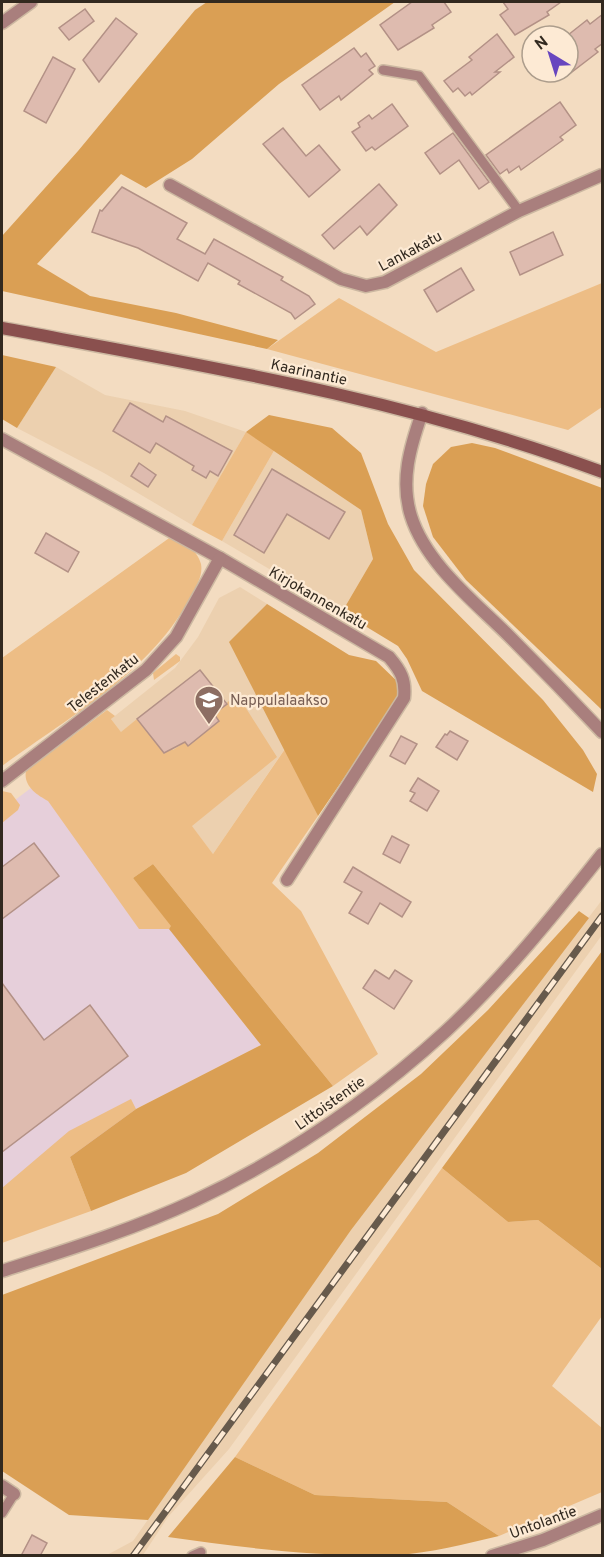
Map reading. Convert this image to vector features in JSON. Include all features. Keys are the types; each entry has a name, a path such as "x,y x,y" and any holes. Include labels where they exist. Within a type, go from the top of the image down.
{"main road":[{"name":"Kaarinantie","path":"2,328 313,388 422,413 525,443 603,472"}],"street":[{"path":"2,23 31,2"},
{"name":"Lankakatu","path":"170,185 341,279 366,286 394,278 519,211 603,174"},
{"path":"422,413 409,450 406,487 411,516 420,538 459,586 603,732"},
{"name":"Kirjokannenkatu","path":"2,439 220,558 389,657 401,672 405,685 404,698 287,880"},
{"name":"Telestenkatu","path":"2,781 146,670 176,637 220,558"},
{"name":"Littoistentie","path":"2,1271 86,1244 192,1202 266,1162 360,1102 425,1050 480,998 603,854"},
{"path":"2,1486 14,1494"},
{"name":"Untolantie","path":"492,1556 543,1540 603,1515"}],"lane":[{"path":"383,70 419,76 519,211"},
{"path":"2,1514 14,1494"}],"shaded area":[{"path":"207,2 395,2 279,84 192,159 146,188 121,174 37,264 90,296 176,313 278,340 267,349 2,291 2,236 78,151 195,10"},
{"path":"602,283 602,407 568,430 267,349 339,298 436,352"},
{"path":"2,355 56,367 17,428 2,419"},
{"path":"56,367 105,395 185,411 246,432 192,525 104,473 17,428"},
{"path":"269,415 332,428 361,453 388,524 414,570 543,700 583,750 597,774 593,792 422,691 407,659 398,646 342,612 373,559 361,510 246,432"},
{"path":"246,432 275,449 222,541 192,525"},
{"path":"472,443 495,448 602,488 602,710 466,580 433,537 423,506 426,484 433,464 451,447"},
{"path":"275,449 361,510 373,559 342,612 222,541"},
{"path":"172,536 193,550 201,564 198,583 176,621 156,646 108,690 2,766 2,658"},
{"name":"Nappulalaakso","path":"240,587 349,655 213,854 111,719 175,668 198,637 219,598"},
{"path":"267,604 349,655 376,661 400,684 398,699 318,816 229,642"},
{"path":"176,654 180,657 180,661 154,680 153,673"},
{"path":"237,694 277,757 192,826 213,854 285,749 318,816 272,883 301,911 378,1054 333,1086 153,864 133,878 172,926 169,929 139,929 48,801 35,793 27,781 26,771 107,710 115,716 111,719 121,732 137,719 164,753 185,742 188,746 207,719 213,726 219,722 214,714"},
{"path":"48,775 261,1045 136,1109 2,1209 2,810"},
{"path":"2,791 11,793 20,805 18,810 2,823"},
{"path":"153,864 333,1086 186,1173 91,1211 70,1157 136,1109 261,1045 169,929 171,926 133,878"},
{"path":"602,900 602,935 229,1449 168,1517 143,1555 105,1556 133,1541 352,1228"},
{"path":"579,911 589,918 351,1230 148,1520 69,1515 2,1471 2,1295 218,1214 318,1153 421,1074 488,1010"},
{"path":"602,951 602,1269 538,1220 508,1222 442,1168"},
{"path":"131,1099 136,1109 70,1157 91,1211 2,1243 2,1188 69,1131"},
{"path":"442,1168 508,1222 538,1220 602,1269 602,1316 552,1386 602,1428 602,1492 499,1536 447,1502 315,1495 235,1457"},
{"path":"235,1457 315,1495 447,1502 499,1536 448,1548 396,1555 339,1555 282,1551 168,1537"}],"building":[{"path":"412,2 444,2 451,12 432,25 434,28 398,50 380,25"},
{"path":"503,2 561,2 547,12 549,15 534,24 520,24 520,32 515,35 500,15 508,9"},
{"path":"85,9 94,21 69,40 59,28"},
{"path":"603,14 603,43 595,49 598,52 580,66 580,26 587,20 590,24"},
{"path":"116,18 137,34 99,82 83,60"},
{"path":"497,34 514,57 472,95 470,92 465,96 458,88 453,92 444,81 472,60 469,57"},
{"path":"354,48 361,57 366,53 375,66 369,70 373,74 341,100 339,96 320,110 302,85"},
{"path":"53,57 75,69 46,123 24,111"},
{"path":"560,102 576,125 560,137 563,140 521,170 519,166 509,173 507,169 500,174 486,155"},
{"path":"392,104 408,126 375,150 372,147 366,151 352,132 360,127 358,123 369,115 372,119"},
{"path":"283,128 306,156 319,145 340,170 309,197 263,144"},
{"path":"453,133 489,182 479,189 459,160 440,174 425,153"},
{"path":"379,184 397,205 367,235 360,226 334,249 322,235"},
{"path":"122,187 187,223 177,239 205,254 214,239 283,277 281,280 309,296 315,304 295,319 291,313 238,284 240,281 208,263 198,281 138,248 92,232 100,210 102,211"},
{"path":"553,232 563,255 520,275 510,252"},
{"path":"461,268 474,290 437,312 424,290"},
{"path":"130,403 163,422 166,416 232,451 218,476 210,471 206,478 192,470 194,466 156,443 150,453 113,431"},
{"path":"139,463 156,475 148,487 131,476"},
{"path":"272,469 345,512 329,539 287,514 264,553 234,535"},
{"path":"46,533 79,552 68,572 35,553"},
{"path":"200,670 227,704 214,714 219,721 188,746 185,742 164,753 137,719"},
{"path":"450,731 468,741 457,760 436,747"},
{"path":"401,736 417,744 405,764 390,756"},
{"path":"418,778 439,791 427,811 410,801 415,793 410,791"},
{"path":"392,836 409,845 400,863 383,854"},
{"path":"34,843 59,876 2,919 2,867"},
{"path":"353,867 411,902 402,917 380,903 368,924 349,913 362,892 344,882"},
{"path":"375,970 389,979 395,970 412,981 394,1009 363,988"},
{"path":"2,983 44,1040 90,1005 128,1056 2,1152"},
{"path":"32,1535 47,1543 40,1556 21,1556"}],"railway":[{"path":"133,1556 602,916"}],"place":[{"name":"Nappulalaakso","path":"209,726"}]}
